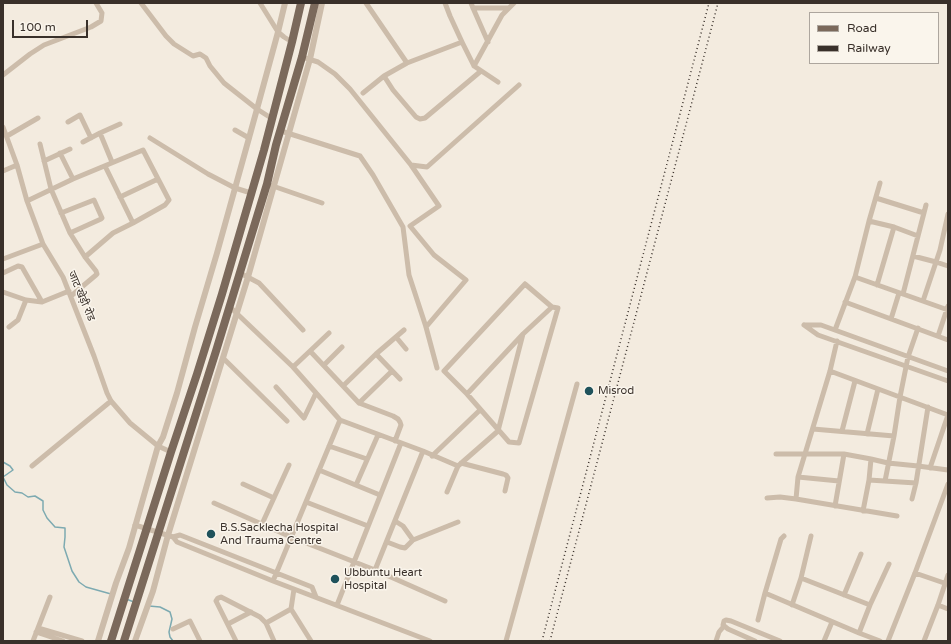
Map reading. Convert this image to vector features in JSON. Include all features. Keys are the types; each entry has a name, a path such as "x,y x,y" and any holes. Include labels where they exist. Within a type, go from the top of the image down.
{"main road":[{"path":"111,641 199,367 251,194 279,92 301,3"},
{"path":"124,641 230,308 244,275 271,185 276,145 285,132 306,58 315,3"}],"street":[{"path":"3,75 44,45 91,27 101,21 102,13 96,3"},
{"path":"141,3 174,44 193,56 200,54 206,58 210,66 224,83 271,118"},
{"path":"260,3 278,32 292,42"},
{"path":"98,641 109,604 129,548 158,446 163,437 177,393 249,138 285,3"},
{"path":"322,3 306,58 318,62 335,74 350,89 411,165 439,206 410,226 434,255 466,280 426,327"},
{"path":"366,3 407,63"},
{"path":"445,3 474,66 498,82"},
{"path":"474,66 502,15 514,3"},
{"path":"488,42 472,5 508,8"},
{"path":"363,93 384,76 407,63 462,42"},
{"path":"384,76 393,90 416,117 420,119 425,118 481,71"},
{"path":"411,165 427,167 518,85"},
{"path":"68,122 80,116 91,138"},
{"path":"7,136 38,118"},
{"path":"83,142 120,124"},
{"name":"जाट खेड़ी रोड","path":"3,129 7,136 27,200 43,244 63,277 107,393 130,423 158,446 171,452"},
{"path":"235,130 249,138"},
{"path":"285,132 360,156 386,196 403,227 409,276 426,327 437,368"},
{"path":"100,133 112,162"},
{"path":"150,138 208,174 235,188 251,194"},
{"path":"3,292 26,300 42,302 70,294 97,274 70,234 51,188 40,144"},
{"path":"44,161 70,149"},
{"path":"27,200 51,188 143,150 169,200 165,206 113,233 85,257"},
{"path":"60,153 74,179"},
{"path":"3,171 17,165"},
{"path":"105,166 133,223"},
{"path":"120,197 158,179"},
{"path":"834,330 855,277 880,183"},
{"path":"271,185 322,203"},
{"path":"876,198 924,213"},
{"path":"61,213 94,200 102,218 70,234"},
{"path":"891,319 913,256 926,205"},
{"path":"923,301 940,250 948,214"},
{"path":"869,221 894,227 918,236"},
{"path":"877,285 894,227"},
{"path":"3,258 43,244"},
{"path":"913,256 948,266"},
{"path":"3,273 18,266 22,267 42,302"},
{"path":"135,641 153,591 224,358 237,313 244,275 259,283 303,330"},
{"path":"855,277 923,301 948,308 938,336"},
{"path":"525,284 552,307 558,308 518,443 509,442 467,394 444,371 525,284"},
{"path":"9,327 18,320 26,300"},
{"path":"845,302 948,340"},
{"path":"467,394 522,334 552,307"},
{"path":"230,308 293,367 340,420 423,451 432,456 460,465 503,474 508,478 505,490"},
{"path":"948,372 821,325 804,325 818,334 948,381"},
{"path":"885,481 906,366 918,328"},
{"path":"343,386 376,354 404,330"},
{"path":"293,367 329,333"},
{"path":"447,492 460,465 498,431 522,334"},
{"path":"396,337 406,349"},
{"path":"796,499 798,477 830,371 837,341"},
{"path":"324,365 342,347"},
{"path":"310,351 359,402 393,416 398,419 401,425 398,442 380,495 337,605"},
{"path":"376,354 400,379"},
{"path":"224,358 287,421"},
{"path":"359,402 392,371"},
{"path":"830,371 948,415 930,468"},
{"path":"842,431 855,381"},
{"path":"506,641 577,384"},
{"path":"276,387 304,418 316,393"},
{"path":"867,434 878,389"},
{"path":"32,466 112,401"},
{"path":"912,499 928,408"},
{"path":"432,456 480,410"},
{"path":"273,581 340,420"},
{"path":"813,429 894,436"},
{"path":"356,485 378,435"},
{"path":"329,446 367,459"},
{"path":"375,570 423,451"},
{"path":"776,454 844,454 888,463 948,470"},
{"path":"835,506 844,454"},
{"path":"863,511 869,480 871,459"},
{"path":"262,524 290,465"},
{"path":"319,470 380,495"},
{"path":"798,477 839,481"},
{"path":"869,480 916,483"},
{"path":"243,484 274,498"},
{"path":"888,641 946,497 948,484"},
{"path":"767,498 780,497 796,499 897,516"},
{"path":"306,502 368,526"},
{"path":"214,503 291,537 375,570 445,601"},
{"path":"395,521 403,526 413,540"},
{"path":"387,542 405,548 413,540 458,522"},
{"path":"135,525 170,536 178,542 273,581 430,641"},
{"path":"170,536 180,535 312,587 316,597"},
{"path":"758,620 781,539 784,536"},
{"path":"792,605 801,578 811,536"},
{"path":"844,595 862,554"},
{"path":"859,633 888,564"},
{"path":"915,574 947,584"},
{"path":"924,641 947,584 948,575"},
{"path":"801,578 870,605"},
{"path":"294,589 291,609 311,641"},
{"path":"765,593 880,641"},
{"path":"33,641 50,597"},
{"path":"235,640 216,601 218,598 221,597 260,617 266,623 274,641"},
{"path":"938,605 948,609"},
{"path":"266,623 291,609"},
{"path":"228,624 251,612"},
{"path":"716,641 719,632 724,626 723,623 726,620 780,641"},
{"path":"173,629 190,621 200,641"},
{"path":"824,641 832,622"},
{"path":"724,626 755,641"},
{"path":"37,630 63,641"},
{"path":"37,630 82,641"}],"waterway":[{"path":"3,462 10,466 13,470 3,477 7,485 15,492 22,493 28,497 35,496 43,501 43,510 47,518 55,527 65,528 64,547 72,571 79,582 86,587 111,594"},
{"path":"126,599 134,602"},
{"path":"149,606 160,607 170,612 172,619 169,632 173,641"}],"railway":[{"path":"542,641 709,3"},
{"path":"550,641 718,3"}],"place":[{"name":"Misrod","path":"589,391"},
{"name":"B.S.Sacklecha Hospital And Trauma Centre","path":"211,534"},
{"name":"Ubbuntu Heart Hospital","path":"335,579"}]}
